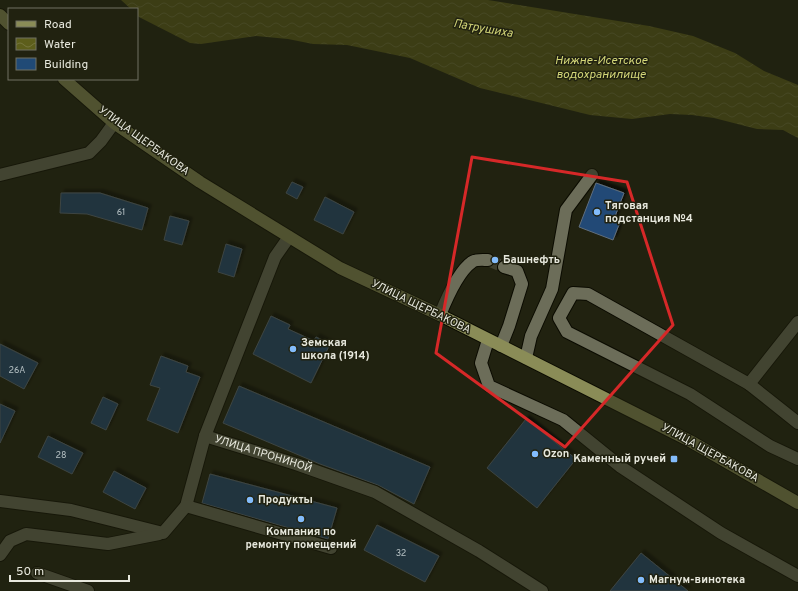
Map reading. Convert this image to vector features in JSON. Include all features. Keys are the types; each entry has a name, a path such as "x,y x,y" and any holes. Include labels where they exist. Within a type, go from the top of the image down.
{"main road":[{"path":"0,15 8,23"},
{"name":"УЛИЦА ЩЕРБАКОВА","path":"65,80 114,123 200,182 340,268 440,315 690,441 798,503"}],"street":[{"path":"0,175 89,153 101,141 114,123"},
{"path":"526,358 531,336 552,289 566,210 592,175"},
{"path":"205,436 275,257 289,237"},
{"path":"440,315 448,296 461,274 472,262 488,260"},
{"path":"501,346 522,284 516,271 504,267"},
{"path":"798,423 749,384 588,294 573,293 558,318 567,332 690,394 770,446 798,459"},
{"path":"749,384 798,322"},
{"path":"488,340 481,363 489,386 563,420 628,471 721,532 798,576"},
{"name":"УЛИЦА ПРОНИНОЙ","path":"163,533 186,506 205,436 296,464 375,492 479,551 542,591"},
{"path":"0,501 72,510 163,533"},
{"path":"186,506 331,548"},
{"path":"0,555 10,541 26,534 108,544 163,533"},
{"path":"37,573 88,591"}],"highlighted area":[{"path":"472,157 627,182 673,325 565,447 436,353"}],"water":[{"name":"Нижне-Исетское водохранилище","path":"121,0 488,0 649,26 693,36 735,53 764,71 798,85 798,138 783,130 757,129 714,118 692,115 670,114 632,119 590,115 480,88 410,58 347,45 313,44 288,39 256,36 201,44 190,43 139,17 138,8 130,8"}],"building":[{"path":"292,182 303,187 297,199 286,193"},
{"name":"Тяговая подстанция №4","path":"596,183 624,193 614,219 620,222 613,240 579,227"},
{"path":"61,193 100,193 148,208 142,230 87,214 60,213"},
{"path":"325,197 354,212 343,234 314,220"},
{"path":"170,216 189,221 182,245 164,240"},
{"path":"226,244 242,249 234,277 218,272"},
{"path":"271,316 290,325 288,329 314,341 316,337 330,344 311,383 253,354"},
{"path":"0,344 38,363 24,389 0,376"},
{"path":"161,356 188,366 186,372 200,377 178,433 147,420 160,388 150,385"},
{"path":"239,386 430,467 414,504 378,485 320,464 223,423"},
{"path":"103,397 118,404 106,430 91,423"},
{"path":"0,404 15,411 0,443"},
{"path":"526,419 576,459 537,508 487,468"},
{"path":"48,436 83,453 72,474 38,457"},
{"path":"114,471 146,488 135,509 103,492"},
{"path":"210,474 337,508 328,539 202,503"},
{"path":"377,525 439,556 425,582 364,550"},
{"path":"641,553 688,591 610,591"}],"tunnel":[{"path":"488,260 504,267"}],"place":[{"name":"Тяговая подстанция №4","path":"597,212"},
{"name":"Башнефть","path":"495,260"},
{"name":"Земская школа (1914)","path":"293,349"},
{"name":"Ozon","path":"535,454"},
{"name":"Каменный ручей","path":"674,459"},
{"name":"Продукты","path":"250,500"},
{"name":"Компания по ремонту помещений","path":"301,519"},
{"name":"Магнум-винотека","path":"641,580"}],"water label":[{"name":"Патрушиха","path":"483,29"}]}
